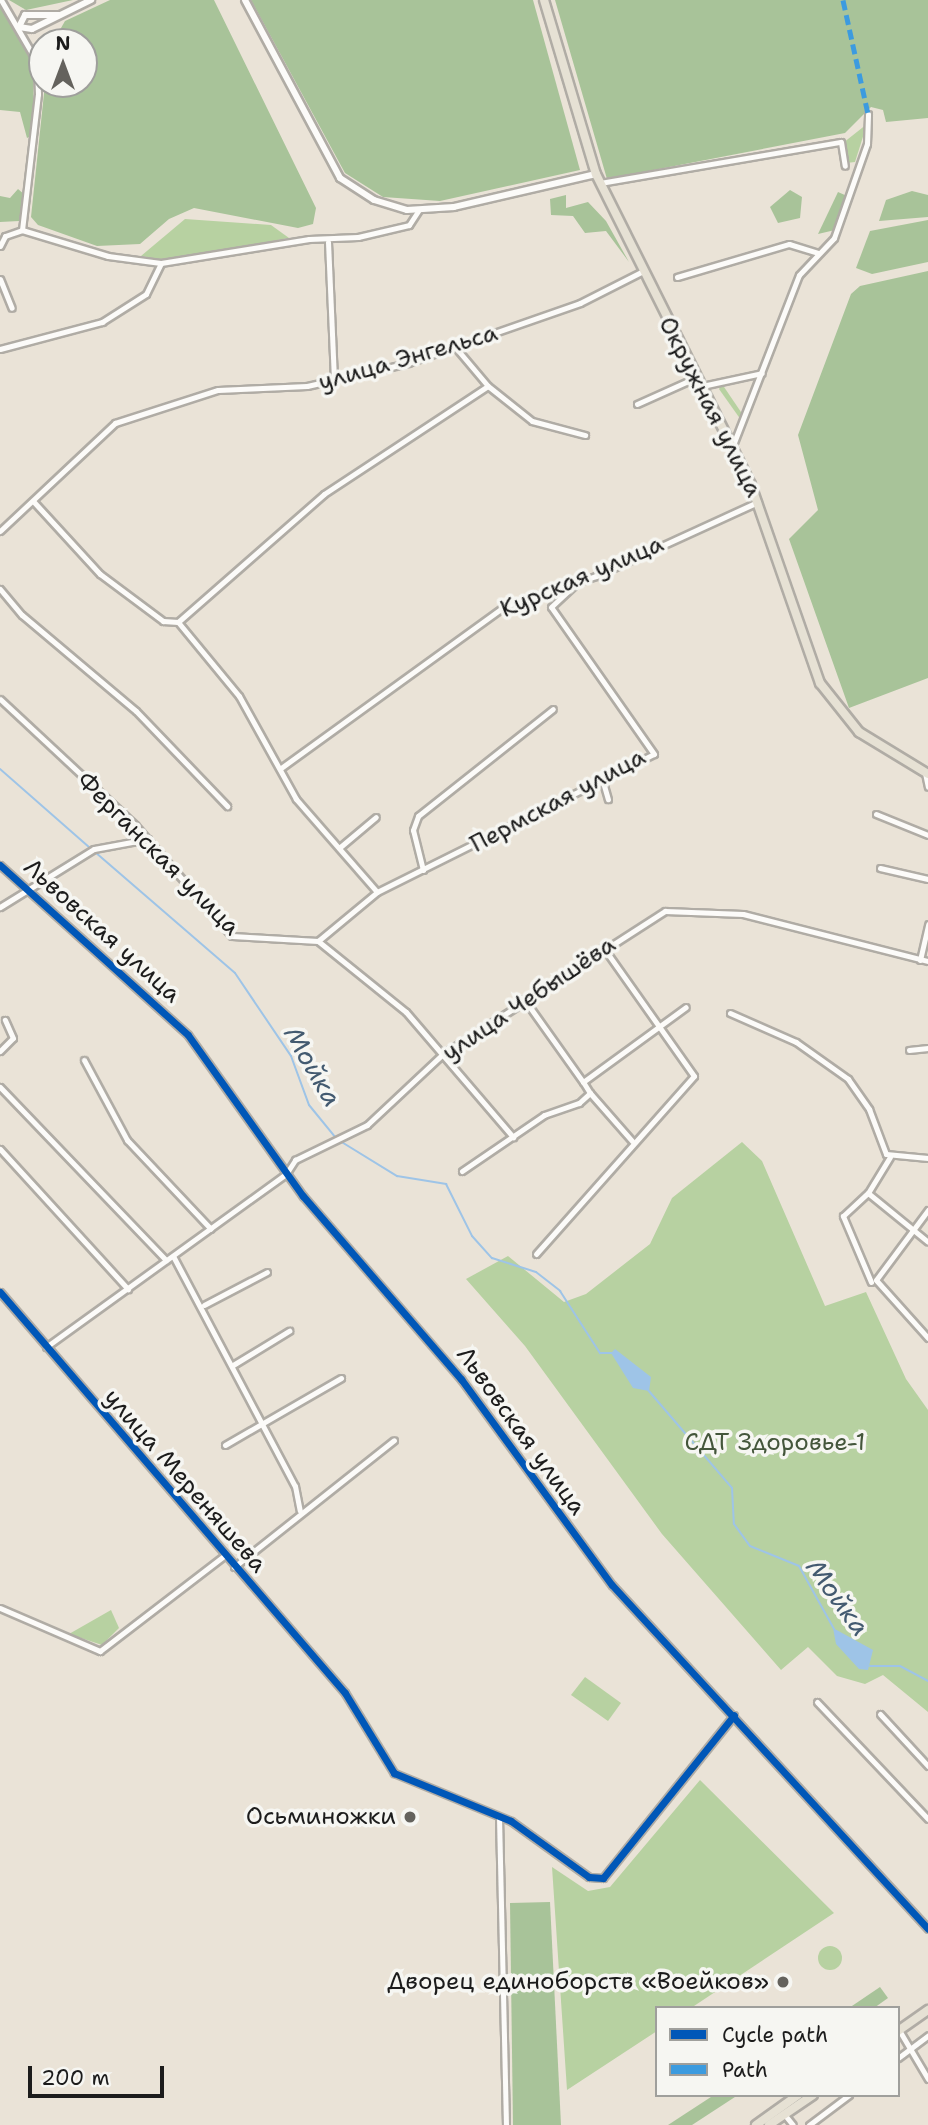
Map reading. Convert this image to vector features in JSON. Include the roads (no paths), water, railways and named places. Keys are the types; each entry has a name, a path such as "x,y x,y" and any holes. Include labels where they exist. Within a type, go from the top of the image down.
{"main road":[{"name":"Окружная улица","path":"544,0 600,184 641,272 733,444 758,502 827,694 859,732 927,774"},
{"path":"900,2030 928,2010"},
{"path":"772,2123 796,2097"},
{"path":"756,2125 811,2097"}],"street":[{"path":"1,0 37,62 38,136 22,230"},
{"path":"34,28 91,0"},
{"path":"245,0 340,178 374,201 418,211 596,174"},
{"path":"19,27 25,15"},
{"path":"11,16 59,15"},
{"path":"19,27 28,28"},
{"path":"733,444 799,275 834,238 850,200 867,144 868,114"},
{"path":"600,184 841,142 845,166"},
{"path":"0,246 5,236 22,230 108,256 161,263 309,239 328,242 410,225 418,211"},
{"path":"0,230 5,236"},
{"path":"328,242 334,382"},
{"path":"677,277 789,244 819,253"},
{"path":"0,349 102,322 146,294 161,263"},
{"name":"улица Энгельса","path":"0,531 115,424 218,390 334,382 456,348 580,303 641,272"},
{"path":"0,279 12,308"},
{"path":"456,348 488,386 532,421 585,435"},
{"path":"702,386 744,380 762,373"},
{"path":"637,404 697,377"},
{"path":"744,380 754,393"},
{"path":"33,501 100,574 163,621 178,622 324,494 488,386"},
{"name":"Курская улица","path":"281,768 505,606 579,582 758,502"},
{"name":"Пермская улица","path":"318,941 377,892 603,782 654,754 653,748 551,607 579,582"},
{"path":"0,589 22,615 136,711 227,806"},
{"path":"178,622 239,696 296,799 377,892"},
{"name":"Ферганская улица","path":"0,699 148,839 232,936 318,941"},
{"path":"423,870 413,831 418,816 553,709"},
{"path":"927,774 928,787"},
{"path":"603,782 608,799"},
{"path":"876,814 928,835"},
{"path":"339,848 376,817"},
{"path":"0,907 27,895 93,849 148,839"},
{"name":"Львовская улица","path":"0,865 27,895 105,955 188,1035 286,1174 461,1379 612,1586 734,1715 928,1929"},
{"path":"880,868 928,879"},
{"name":"улица Чебышёва","path":"46,1347 286,1174 295,1160 343,1138 443,1054 603,947 665,911 684,909 743,914 928,961"},
{"path":"920,960 928,924"},
{"path":"318,941 377,984 443,1054 513,1137"},
{"path":"536,1254 632,1141 694,1076 662,1026 603,947"},
{"path":"524,999 590,1093 632,1141"},
{"path":"583,1082 686,1007"},
{"path":"730,1013 803,1045 848,1079 890,1157"},
{"path":"0,1051 13,1038 5,1020"},
{"path":"909,1050 928,1048"},
{"path":"84,1060 127,1140 211,1229"},
{"path":"0,1087 166,1260"},
{"path":"463,1171 513,1137 590,1093"},
{"path":"0,1149 128,1289"},
{"path":"890,1157 928,1158"},
{"path":"890,1157 868,1193 843,1216 874,1281 928,1338"},
{"path":"868,1193 928,1242"},
{"path":"874,1281 928,1210"},
{"path":"173,1256 204,1305 299,1494 300,1511"},
{"path":"204,1305 267,1272"},
{"name":"улица Мереняшева","path":"0,1292 355,1706 394,1773 541,1836 589,1877 603,1878 734,1715"},
{"path":"233,1366 289,1331"},
{"path":"225,1445 341,1378"},
{"path":"234,1567 300,1511 394,1440"},
{"path":"0,1608 100,1651 224,1556"},
{"path":"817,1702 928,1819"},
{"path":"880,1714 928,1766"},
{"path":"499,1817 506,2125"},
{"path":"900,2034 928,2079"},
{"path":"900,2056 928,2035"},
{"path":"809,2125 846,2097"},
{"path":"793,2108 793,2125"},
{"path":"782,2111 793,2125"},
{"path":"772,2123 793,2125"}],"water":[{"path":"615,1349 651,1377 649,1391 633,1388 611,1353"},
{"path":"833,1628 873,1650 868,1670 859,1669 836,1644"}],"waterway":[{"name":"Мойка","path":"0,769 91,849"},
{"name":"Мойка","path":"95,852 235,973 291,1056 309,1105 336,1138"},
{"name":"Мойка","path":"340,1141 397,1176 446,1184 472,1236 492,1258 536,1272 560,1291 600,1353 613,1353"},
{"name":"Мойка","path":"648,1390 732,1488 734,1524 750,1546 799,1566 834,1629"},
{"name":"Мойка","path":"870,1666 900,1666 928,1681"}],"place":[{"name":"Осьминожки","path":"410,1817"},
{"name":"Дворец единоборств «Воейков»","path":"783,1982"}],"park label":[{"name":"СДТ Здоровье-1","path":"775,1443"}]}
